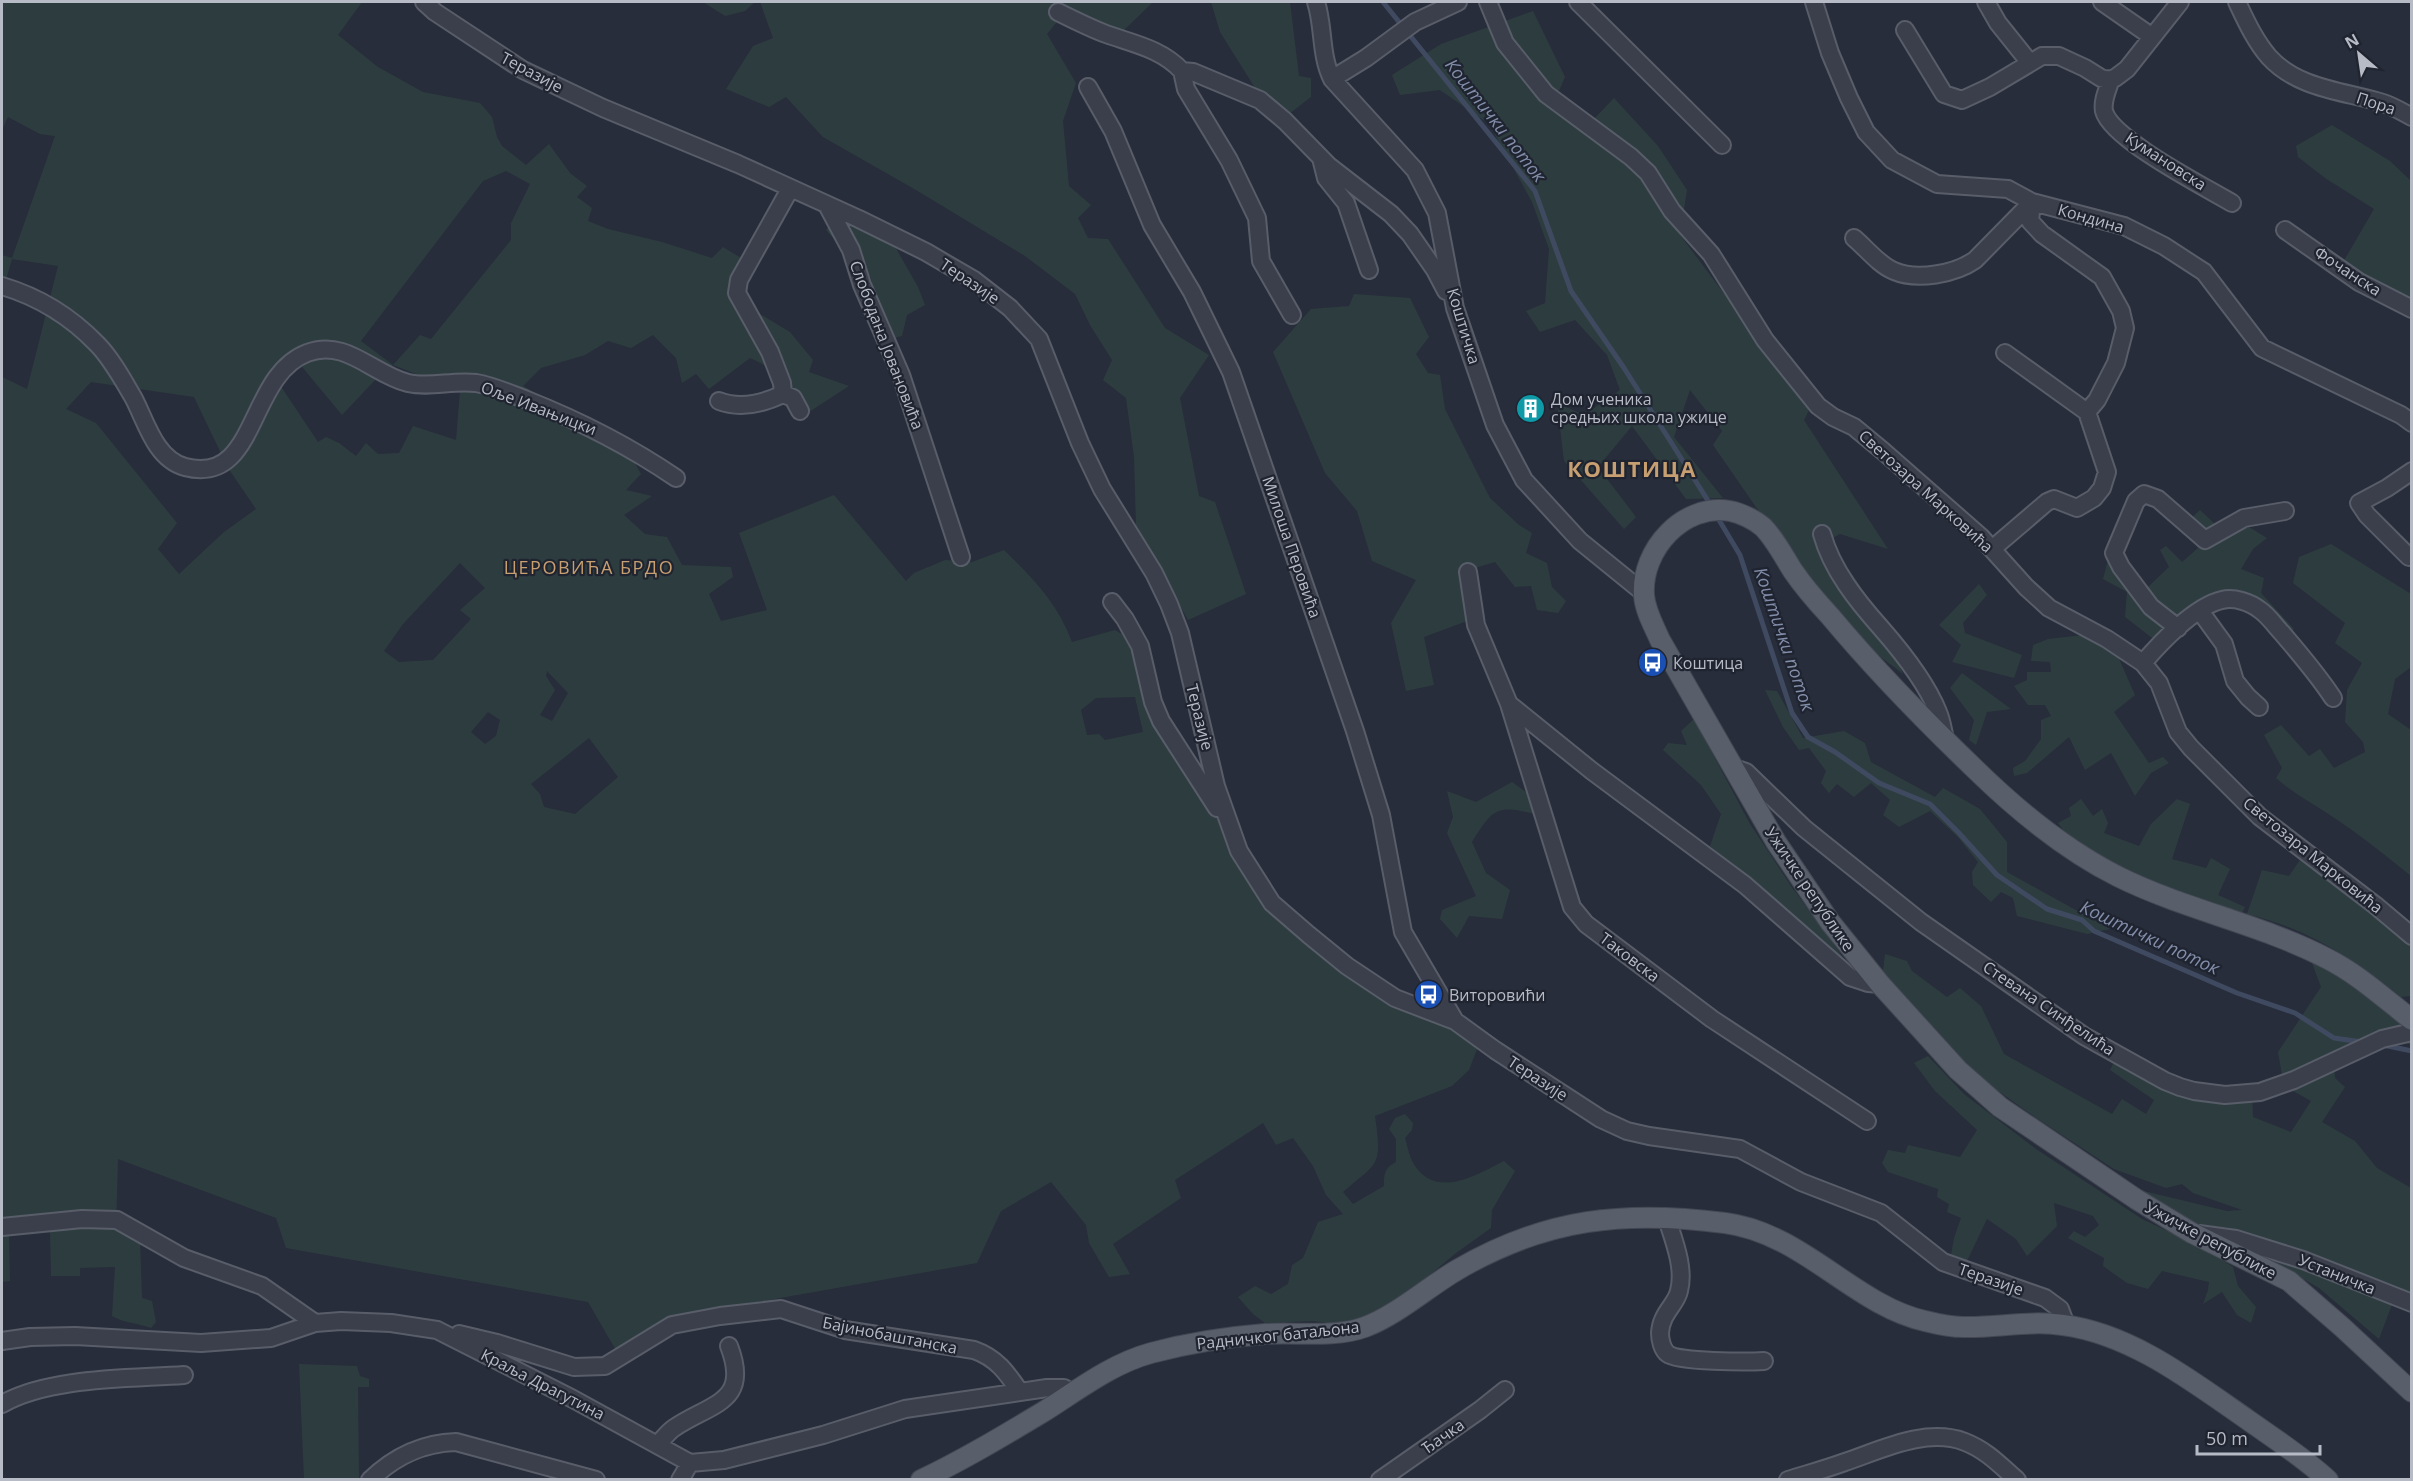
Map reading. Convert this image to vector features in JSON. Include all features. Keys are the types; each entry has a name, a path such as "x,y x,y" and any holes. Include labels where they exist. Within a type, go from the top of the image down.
{"main road":[{"name":"Ужичке републике","path":"2412,1020 2359,978 2327,958 2285,940 2177,903 2093,862 2034,823 1945,740 1867,659 1796,574 1764,528 1747,517 1729,511 1698,513 1679,522 1658,546 1647,567 1644,592 1650,619 1660,640 1776,842 1849,948 1880,984 1958,1071 2000,1107 2136,1199 2192,1233 2289,1281 2412,1392"},
{"name":"Радничког батаљона","path":"921,1479 1003,1437 1119,1364 1151,1353 1232,1337 1326,1332 1365,1326 1472,1261 1515,1240 1546,1229 1611,1218 1724,1223 1760,1233 1807,1255 1884,1306 1915,1319 1960,1328 2029,1323 2066,1325 2117,1340 2197,1384 2290,1449 2328,1479"}],"street":[{"name":"Теразије","path":"424,2 435,12 523,70 603,108 738,164 926,252 974,280 1010,308 1039,339 1080,443 1102,489 1154,573 1169,604 1180,633 1216,786 1239,851 1272,903 1347,966 1395,998 1455,1021 1601,1119 1627,1131 1648,1136 1740,1149 1801,1182 1881,1213 1943,1262 2045,1298 2060,1309 2066,1325"},
{"name":"Коштичка","path":"1316,2 1327,69 1332,79 1415,170 1437,213 1455,308 1496,425 1524,480 1580,541 1644,592"},
{"path":"1332,79 1366,58 1415,22 1458,2"},
{"name":"Светозара Марковића","path":"1488,2 1505,43 1546,94 1631,157 1648,173 1672,211 1711,254 1765,340 1818,406 1833,417 1854,427 1992,549 2026,587 2049,608 2107,639 2143,663 2159,683 2178,732 2191,748 2260,817 2412,936"},
{"path":"1578,2 1722,145"},
{"name":"Кондина","path":"1814,2 1830,53 1849,98 1866,132 1892,160 1937,184 2008,189 2032,202 2124,226 2164,246 2204,272 2262,348 2401,415 2412,423"},
{"path":"1986,2 2003,30 2030,63"},
{"path":"2102,2 2151,36"},
{"path":"1905,30 1944,94 1962,100 1990,87 2042,56 2059,56 2101,78 2111,79 2127,69 2180,2"},
{"name":"Пора","path":"2237,2 2262,48 2288,72 2308,83 2385,104 2412,117"},
{"path":"1058,12 1090,28 1153,49 1173,61 1182,71 1186,89 1229,160 1257,218 1261,261 1292,315"},
{"path":"1182,71 1193,72 1260,99 1321,158 1391,214 1410,234 1435,270 1455,308"},
{"name":"Кумановска","path":"2111,79 2105,97 2104,110 2110,123 2146,152 2232,203"},
{"name":"Милоша Перовића","path":"1088,87 1113,131 1152,225 1192,292 1231,372 1351,720 1381,815 1403,933 1455,1021"},
{"path":"1321,158 1326,178 1346,203 1369,270"},
{"path":"783,394 782,383 770,352 737,293 739,280 790,189"},
{"path":"2032,202 2030,221 2042,234 2102,277 2121,311 2125,328 2116,363 2097,400 2087,412"},
{"path":"1854,238 1891,270 1907,275 1948,271 1966,266 1976,260 2032,202"},
{"name":"Слободана Јовановића","path":"827,205 852,250 862,285 902,375 961,557"},
{"name":"Фочанска","path":"2285,230 2359,282 2412,309"},
{"name":"Оље Ивањицки","path":"2,286 30,294 65,315 99,345 132,395 156,442 171,460 184,466 203,469 226,463 240,448 268,388 284,368 306,353 331,349 350,353 406,382 427,384 466,382 500,389 609,436 676,478"},
{"path":"1992,549 2046,502 2054,499 2077,508 2094,498 2102,488 2107,472 2087,412 2005,352"},
{"path":"719,401 731,406 751,405 783,394 793,398 800,411"},
{"path":"2409,557 2367,515 2359,503 2412,471"},
{"path":"2178,628 2151,607 2121,567 2114,553 2136,501 2144,494 2158,499 2205,540 2244,518 2285,511"},
{"path":"1822,534 1825,545 1848,586 1867,614 1881,627 1921,681 1938,712 1945,740"},
{"name":"Таковска","path":"1468,572 1476,626 1509,704 1572,907 1586,924 1712,1019 1867,1121"},
{"path":"2143,663 2178,628 2200,611 2222,599 2246,601 2261,610 2309,664 2333,698"},
{"path":"1112,602 1125,619 1140,646 1153,702 1161,721 1228,824"},
{"path":"2200,611 2224,644 2235,681 2259,707"},
{"name":"Таковска","path":"1509,704 1592,771 1745,885 1850,977 1880,984"},
{"name":"Стевана Синђелића","path":"1734,768 1746,772 1804,828 1921,922 2085,1036 2165,1081 2194,1091 2225,1095 2251,1093 2294,1080 2382,1039 2412,1032"},
{"path":"2,1227 82,1219 117,1220 184,1258 262,1286 315,1323"},
{"path":"1667,1219 1676,1245 1680,1272 1679,1293 1664,1315 1660,1333 1662,1345 1667,1354 1682,1359 1764,1361"},
{"name":"Устаничка","path":"2192,1233 2236,1239 2303,1260 2412,1304"},
{"name":"Бајинобаштанска","path":"437,1330 497,1342 574,1367 605,1365 672,1325 720,1316 781,1309 845,1330 985,1354 1003,1367 1020,1392"},
{"name":"Краља Драгутина","path":"2,1341 30,1337 75,1336 201,1343 271,1338 315,1323 341,1321 392,1323 437,1330 658,1444 690,1464"},
{"path":"658,1444 673,1429 720,1404 732,1393 735,1362 729,1346"},
{"path":"2,1404 42,1388 184,1375"},
{"path":"680,1479 690,1464 724,1460 823,1435 905,1409 1060,1388 1071,1394"},
{"name":"Ђачка","path":"1380,1479 1505,1390"},
{"path":"1788,1479 1846,1462 1893,1443 1942,1437 1963,1442 1984,1452 2017,1479"},
{"path":"370,1479 412,1449 436,1443 456,1442 596,1479"}],"shaded area":[{"path":"2,2 362,2 338,35 378,67 423,92 480,103 492,117 502,146 526,165 549,144 570,173 587,186 577,197 592,208 588,221 608,229 662,242 712,258 723,247 746,261 728,295 790,332 813,360 809,372 849,386 809,412 776,374 750,358 709,389 696,374 682,383 676,358 653,335 631,348 608,341 585,355 541,368 523,386 622,440 641,474 626,490 652,496 624,515 645,534 667,537 682,565 731,567 733,577 709,594 721,621 767,610 739,533 834,495 906,581 914,573 945,560 972,562 1004,550 1044,592 1060,616 1072,642 1115,630 1130,639 1158,729 1226,826 1280,912 1387,1004 1422,1013 1459,1034 1477,1049 1469,1070 1452,1086 1375,1116 1378,1145 1375,1162 1343,1192 1353,1204 1384,1186 1386,1171 1396,1162 1396,1139 1389,1129 1395,1118 1405,1114 1413,1123 1412,1130 1405,1138 1412,1161 1421,1173 1431,1180 1443,1183 1455,1182 1504,1161 1515,1171 1492,1210 1491,1228 1456,1253 1394,1305 1367,1318 1334,1324 1314,1321 1265,1323 1253,1314 1238,1297 1255,1286 1271,1294 1288,1284 1292,1265 1303,1258 1318,1222 1343,1214 1326,1195 1313,1166 1293,1138 1276,1145 1263,1123 1175,1180 1181,1198 1113,1244 1130,1274 1109,1277 1089,1243 1086,1225 1051,1182 1001,1211 977,1263 702,1312 617,1352 588,1302 286,1248 276,1218 118,1159 116,1227 140,1240 142,1298 152,1301 156,1322 151,1328 112,1316 115,1267 80,1268 80,1276 51,1276 50,1231 9,1233 10,1281 2,1282 2,377 27,389 58,266 12,259 2,293 2,255 12,258 55,136 40,134 8,117 2,130","holes":["506,171 530,184 511,223 511,240 431,339 420,335 393,365 361,341 483,181","298,362 342,415 379,376 393,365 460,391 456,440 413,426 399,453 378,454 366,443 356,456 339,443 326,437 318,442 280,385","91,382 194,397 228,468 256,509 224,532 179,574 158,549 177,523 96,423 66,409","460,563 485,588 460,610 471,619 433,660 399,662 384,651 403,624","547,671 568,693 552,721 540,715 555,690 546,676","1135,697 1143,732 1105,740 1099,734 1087,735 1081,710 1096,698","488,712 500,720 496,736 485,744 471,732","589,738 618,777 575,814 544,807 540,794 531,784"]},
{"path":"703,2 755,2 745,11 725,16"},
{"path":"760,2 1153,2 1120,34 1066,11 1047,34 1076,83 1063,121 1069,186 1091,205 1078,218 1088,238 1108,239 1165,328 1209,355 1180,398 1199,496 1215,502 1246,594 1188,620 1136,525 1134,457 1126,398 1103,380 1112,360 1090,325 1075,294 1025,256 823,137 786,97 769,107 726,89 753,46 773,38"},
{"path":"1211,2 1290,2 1299,76 1311,78 1311,97 1289,114 1257,91 1220,32"},
{"path":"1533,11 1565,77 1557,95 1592,121 1614,98 1658,146 1687,190 1680,235 1810,408 1804,420 1888,549 1840,534 1829,540 1873,605 1903,674 1861,642 1794,562 1713,445 1722,431 1690,390 1674,437 1723,498 1686,499 1632,426 1598,467 1636,517 1624,529 1564,461 1557,403 1584,415 1620,390 1607,355 1575,320 1540,332 1526,311 1545,303 1549,249 1532,202 1489,124 1440,90 1400,95 1392,75 1441,44"},
{"path":"2332,125 2390,161 2411,181 2411,302 2342,264 2374,209 2325,178 2298,157 2296,146"},
{"path":"839,213 893,243 918,287 925,305 907,315 902,336 893,338 874,301 871,278 860,263 826,230"},
{"path":"1354,294 1410,298 1429,337 1416,354 1428,373 1440,375 1445,409 1490,498 1519,525 1532,533 1526,553 1547,563 1552,587 1566,601 1558,613 1537,610 1531,586 1515,587 1495,562 1475,568 1461,586 1467,621 1424,637 1434,685 1406,691 1391,623 1416,580 1372,561 1357,511 1325,473 1273,352 1311,309 1349,306"},
{"path":"2200,510 2216,525 2231,516 2267,538 2253,549 2241,569 2264,578 2261,593 2294,629 2280,642 2247,607 2209,601 2156,641 2125,617 2127,592 2103,579 2110,552 2148,587 2169,567 2160,550 2166,546 2182,562 2198,548 2181,527"},
{"path":"2331,544 2411,594 2411,667 2395,679 2388,714 2411,730 2411,876 2351,829 2276,778 2282,768 2264,735 2281,725 2309,756 2320,749 2334,768 2365,752 2363,742 2345,722 2347,690 2362,663 2335,643 2345,623 2293,583 2299,557"},
{"path":"1979,584 1987,595 1963,623 1965,633 2022,655 2014,678 1952,662 1961,645 1939,625"},
{"path":"2083,635 2116,652 2135,695 2114,712 2149,763 2163,757 2169,763 2151,773 2135,796 2111,753 2085,770 2069,737 2027,773 2014,776 2013,768 2025,761 2041,739 2041,720 2051,716 2045,705 2028,705 2014,686 2027,680 2027,672 2051,672 2050,662 2031,661 2033,645 2048,639"},
{"path":"1962,673 2011,709 1987,712 1976,745 1969,740 1974,720 1950,688"},
{"path":"1765,690 1777,691 1803,738 1844,731 1865,743 1871,762 1935,797 1943,788 1980,809 2007,842 2007,872 2110,929 2087,934 2017,916 2013,898 2001,892 1991,902 1973,885 1972,872 1978,862 1958,837 1930,811 1899,827 1883,815 1890,800 1871,783 1854,797 1837,784 1829,793 1821,783 1826,771 1809,748 1799,750 1783,727"},
{"path":"1694,719 1750,824 1791,886 1845,960 1710,846 1721,814 1701,785 1663,750 1668,743 1687,745 1681,731"},
{"path":"1512,782 1529,794 1534,814 1511,810 1496,812 1490,816 1472,842 1486,873 1510,890 1502,919 1469,916 1457,938 1440,919 1442,910 1476,896 1447,833 1453,817 1447,791 1476,802"},
{"path":"2081,799 2093,816 2102,809 2108,823 2104,833 2139,846 2151,824 2177,799 2190,804 2172,859 2206,868 2211,858 2230,869 2218,895 2245,907 2241,916 2133,876 2068,836 2058,823 2071,816 2069,808"},
{"path":"2302,857 2411,944 2411,996 2401,997 2329,946 2290,928 2247,914 2262,870 2289,876"},
{"path":"1885,954 1907,961 1912,971 1947,997 1960,988 1981,1006 2004,1054 2112,1114 2122,1099 2146,1114 2154,1100 2110,1070 2114,1062 2171,1090 2252,1094 2253,1117 2291,1132 2311,1101 2284,1086 2278,1052 2321,987 2311,960 2359,988 2411,1030 2411,1045 2382,1032 2334,1063 2335,1078 2345,1087 2322,1122 2355,1141 2377,1168 2411,1188 2411,1292 2366,1280 2230,1228 2195,1224 2135,1189 2227,1211 2242,1210 2193,1193 2182,1184 2166,1188 2114,1169 1980,1078 1883,971"},
{"path":"1928,1056 1964,1094 2036,1149 2142,1219 2199,1246 2233,1267 2238,1286 2256,1307 2251,1323 2237,1315 2222,1292 2203,1304 2209,1282 2162,1271 2148,1289 2127,1283 2103,1266 2104,1258 2068,1238 2074,1231 2085,1237 2099,1225 2093,1216 2054,1203 2057,1226 2027,1256 2016,1239 1987,1219 1966,1263 1951,1255 1961,1218 1947,1212 1949,1204 1937,1197 1938,1189 1888,1172 1882,1163 1888,1150 1905,1153 1908,1145 1960,1157 1977,1130 1935,1091 1914,1063"},
{"path":"2257,1252 2394,1299 2379,1339 2319,1288"},
{"path":"299,1364 357,1366 360,1376 369,1379 369,1387 358,1387 359,1479 304,1479"}],"waterway":[{"name":"Коштички поток","path":"1383,2 1535,191 1571,291 1624,368 1712,507"},
{"name":"Коштички поток","path":"1716,515 1740,555 1792,713 1808,737 1835,752 1879,783 1930,804 1997,875 2047,909 2082,920 2094,931 2237,993 2295,1013 2334,1038 2362,1042"},
{"name":"Коштички поток","path":"2383,1045 2412,1051"}],"place":[{"name":"Дом ученика средњих школа ужице","path":"1530,408"},
{"name":"Коштица","path":"1652,663"},
{"name":"Виторовићи","path":"1428,995"}],"district":[{"name":"КОШТИЦА","path":"1632,468"},
{"name":"ЦЕРОВИЋА БРДО","path":"589,567"}]}
